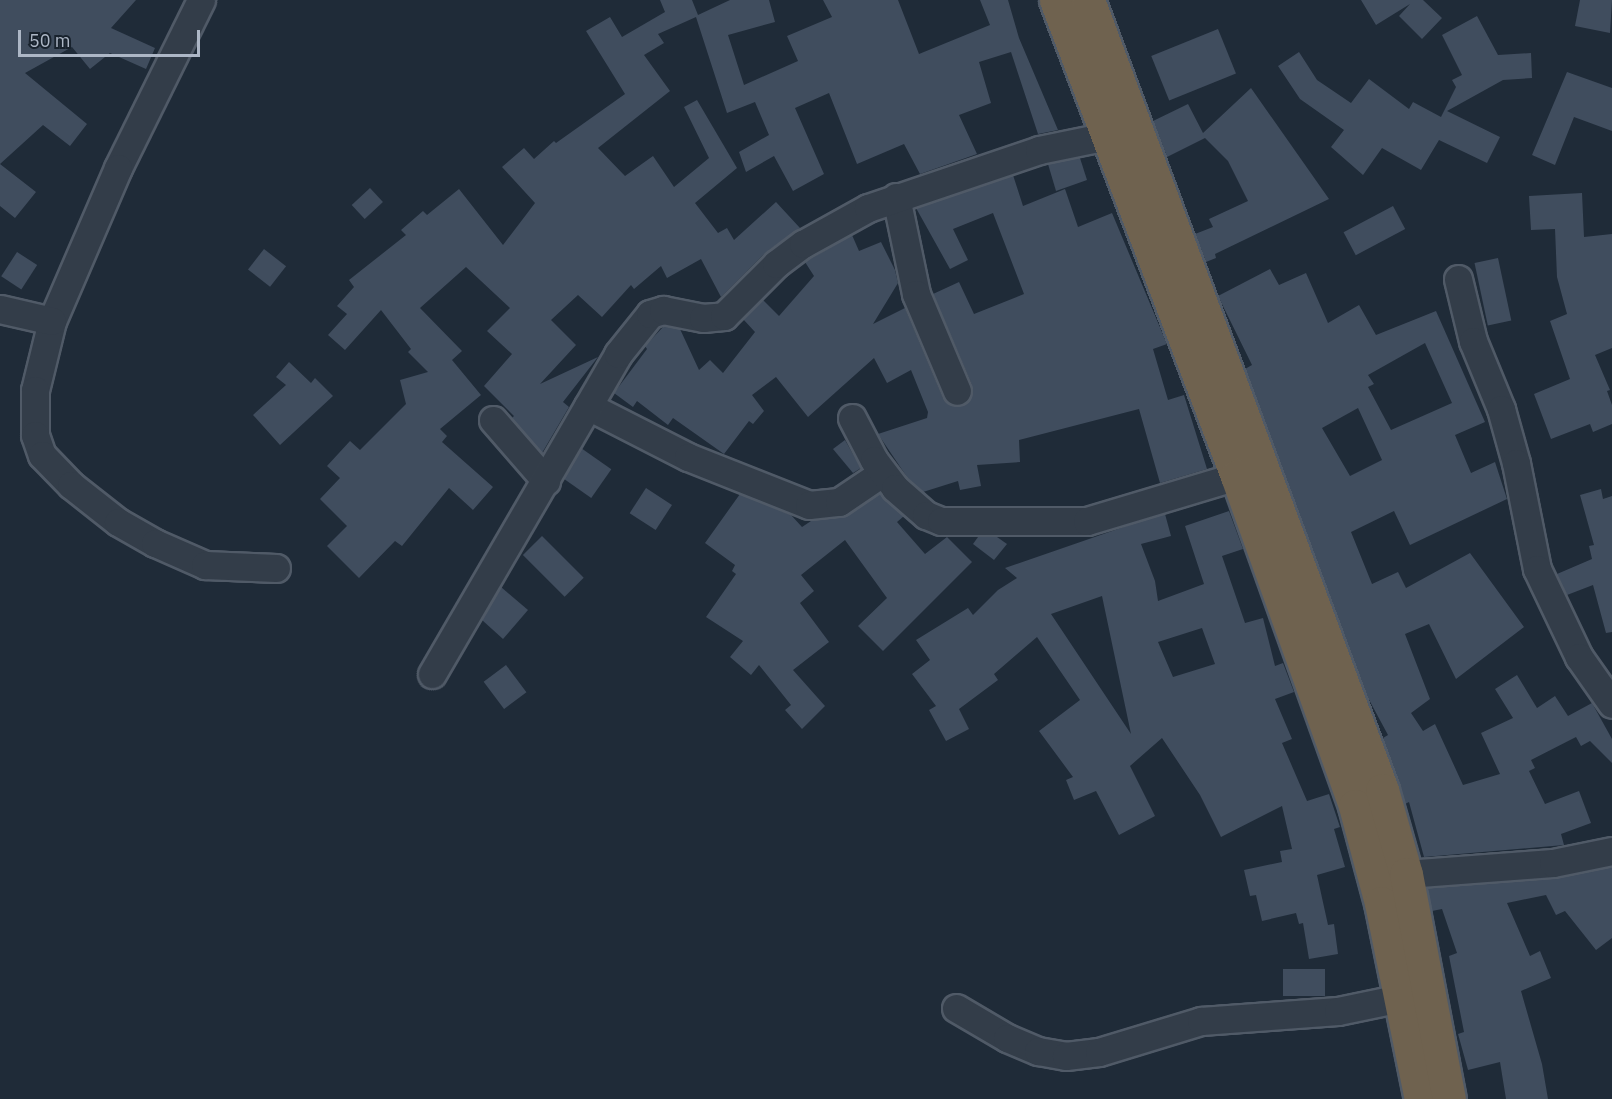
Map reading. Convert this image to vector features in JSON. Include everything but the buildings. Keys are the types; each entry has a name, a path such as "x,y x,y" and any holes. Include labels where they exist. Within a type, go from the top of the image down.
{"highway":[{"path":"1056,0 1108,136 1187,300 1382,790 1406,874 1449,1099"},
{"path":"1088,0 1187,300 1237,476 1368,848 1421,1099"}],"street":[{"path":"201,0 117,168 52,321 35,390 35,435 42,455 81,493 118,522 155,543 205,565 276,568"},
{"path":"432,674 618,354 650,314 663,309 703,318 724,316 776,264 803,244 896,197 1040,150 1108,136"},
{"path":"896,197 916,294 957,391"},
{"path":"1458,279 1473,341 1501,409 1516,463 1537,569 1579,657 1612,704"},
{"path":"0,309 52,321"},
{"path":"588,406 688,458 809,505 839,502 882,473"},
{"path":"852,418 882,473 926,515 958,523 1087,521 1237,476"},
{"path":"493,420 546,481"},
{"path":"1406,874 1553,863 1612,851"},
{"path":"956,1008 1007,1038 1038,1051 1066,1056 1099,1052 1202,1021 1338,1011 1401,998"}]}
